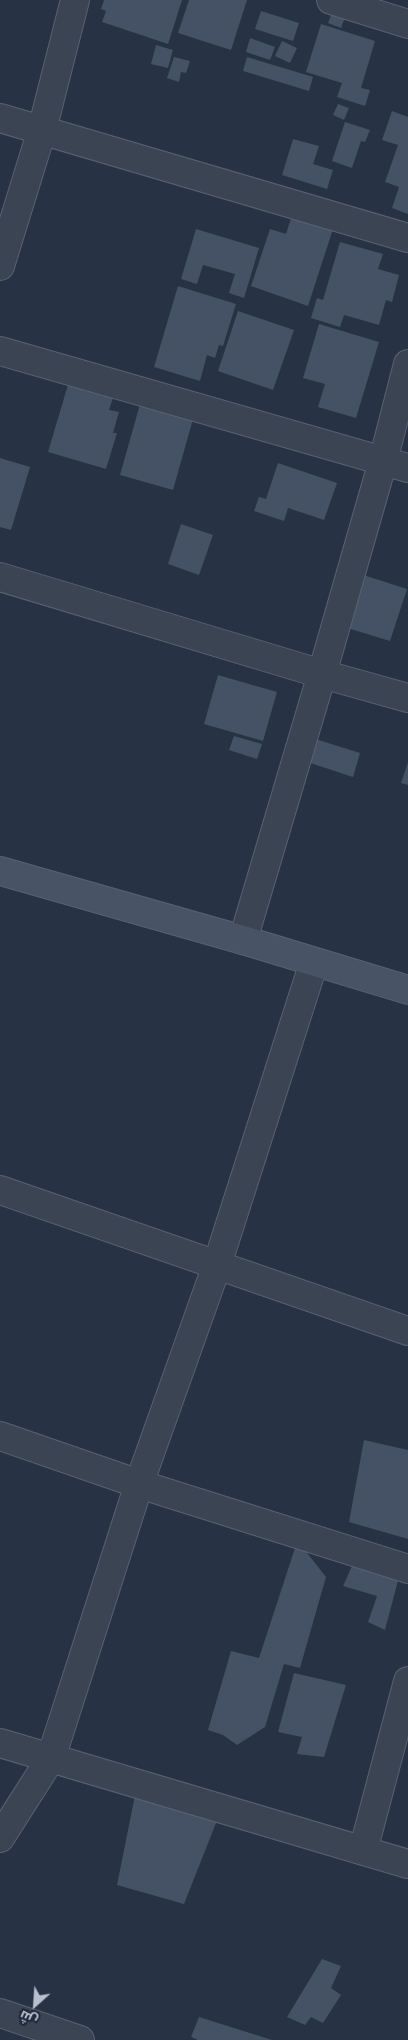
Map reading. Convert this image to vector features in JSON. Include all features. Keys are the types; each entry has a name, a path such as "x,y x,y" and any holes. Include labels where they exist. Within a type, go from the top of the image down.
{"street":[{"path":"0,266 42,130 75,0"},
{"path":"334,0 408,24"},
{"path":"0,118 408,238"},
{"path":"0,351 396,465"},
{"path":"243,940 322,674 396,465 408,364"},
{"path":"0,577 408,698"},
{"path":"0,871 243,940 408,990"},
{"path":"0,1838 51,1758 139,1484 217,1265 314,962"},
{"path":"0,1190 408,1331"},
{"path":"0,1436 139,1484 408,1569"},
{"path":"363,1851 408,1681"},
{"path":"0,1743 408,1864"},
{"path":"0,2013 80,2040"}],"building":[{"path":"104,0 182,0 168,44 102,22 106,11 101,9"},
{"path":"189,0 247,0 231,50 178,33"},
{"path":"335,4 348,9 341,28 328,23"},
{"path":"261,11 299,23 293,41 255,29"},
{"path":"321,24 375,41 361,88 370,90 365,106 337,97 342,83 306,72"},
{"path":"250,38 275,47 270,60 246,52"},
{"path":"282,41 297,48 290,63 275,56"},
{"path":"156,45 173,50 168,68 151,64"},
{"path":"174,57 190,61 186,73 181,72 179,82 167,78"},
{"path":"247,57 313,77 309,91 243,71"},
{"path":"338,104 349,108 344,120 333,115"},
{"path":"392,111 408,117 408,214 392,208 399,187 385,182 398,145 382,140"},
{"path":"345,122 370,130 365,142 361,141 352,168 332,161"},
{"path":"293,139 319,146 313,164 333,170 327,189 282,175"},
{"path":"292,215 333,229 308,306 251,286 270,229 286,234"},
{"path":"196,229 259,248 244,298 229,293 235,274 203,265 197,284 181,279"},
{"path":"340,242 383,254 378,269 399,275 392,302 386,300 379,325 344,315 340,327 311,318 317,298 323,300"},
{"path":"178,286 236,304 223,346 219,345 215,358 207,355 200,381 154,367"},
{"path":"238,311 294,330 273,390 218,371"},
{"path":"319,324 379,342 356,418 318,407 325,384 303,378"},
{"path":"70,378 115,391 109,410 119,412 113,433 117,433 106,469 48,452"},
{"path":"142,397 195,412 173,490 120,475"},
{"path":"0,458 30,467 11,530 0,527"},
{"path":"278,463 337,483 324,520 288,508 284,521 254,511 259,497 266,499"},
{"path":"181,524 213,535 199,575 168,564"},
{"path":"357,573 407,589 390,641 341,626"},
{"path":"218,675 277,692 263,741 204,724"},
{"path":"234,736 262,744 257,759 229,750"},
{"path":"306,736 360,753 353,777 298,759"},
{"path":"408,762 408,785 401,783"},
{"path":"364,1440 408,1450 408,1539 349,1522"},
{"path":"295,1548 304,1549 326,1577 300,1668 284,1664 265,1727 237,1745 223,1735 208,1730 231,1651 259,1658"},
{"path":"352,1566 379,1575 383,1568 400,1573 385,1630 368,1622 377,1596 343,1586"},
{"path":"294,1673 346,1685 324,1757 297,1754 302,1737 278,1732"},
{"path":"135,1795 218,1818 184,1904 117,1885"},
{"path":"322,1959 341,1966 331,1988 341,1995 323,2023 311,2017 305,2025 287,2017"},
{"path":"199,2017 272,2040 198,2040 191,2037"}]}
